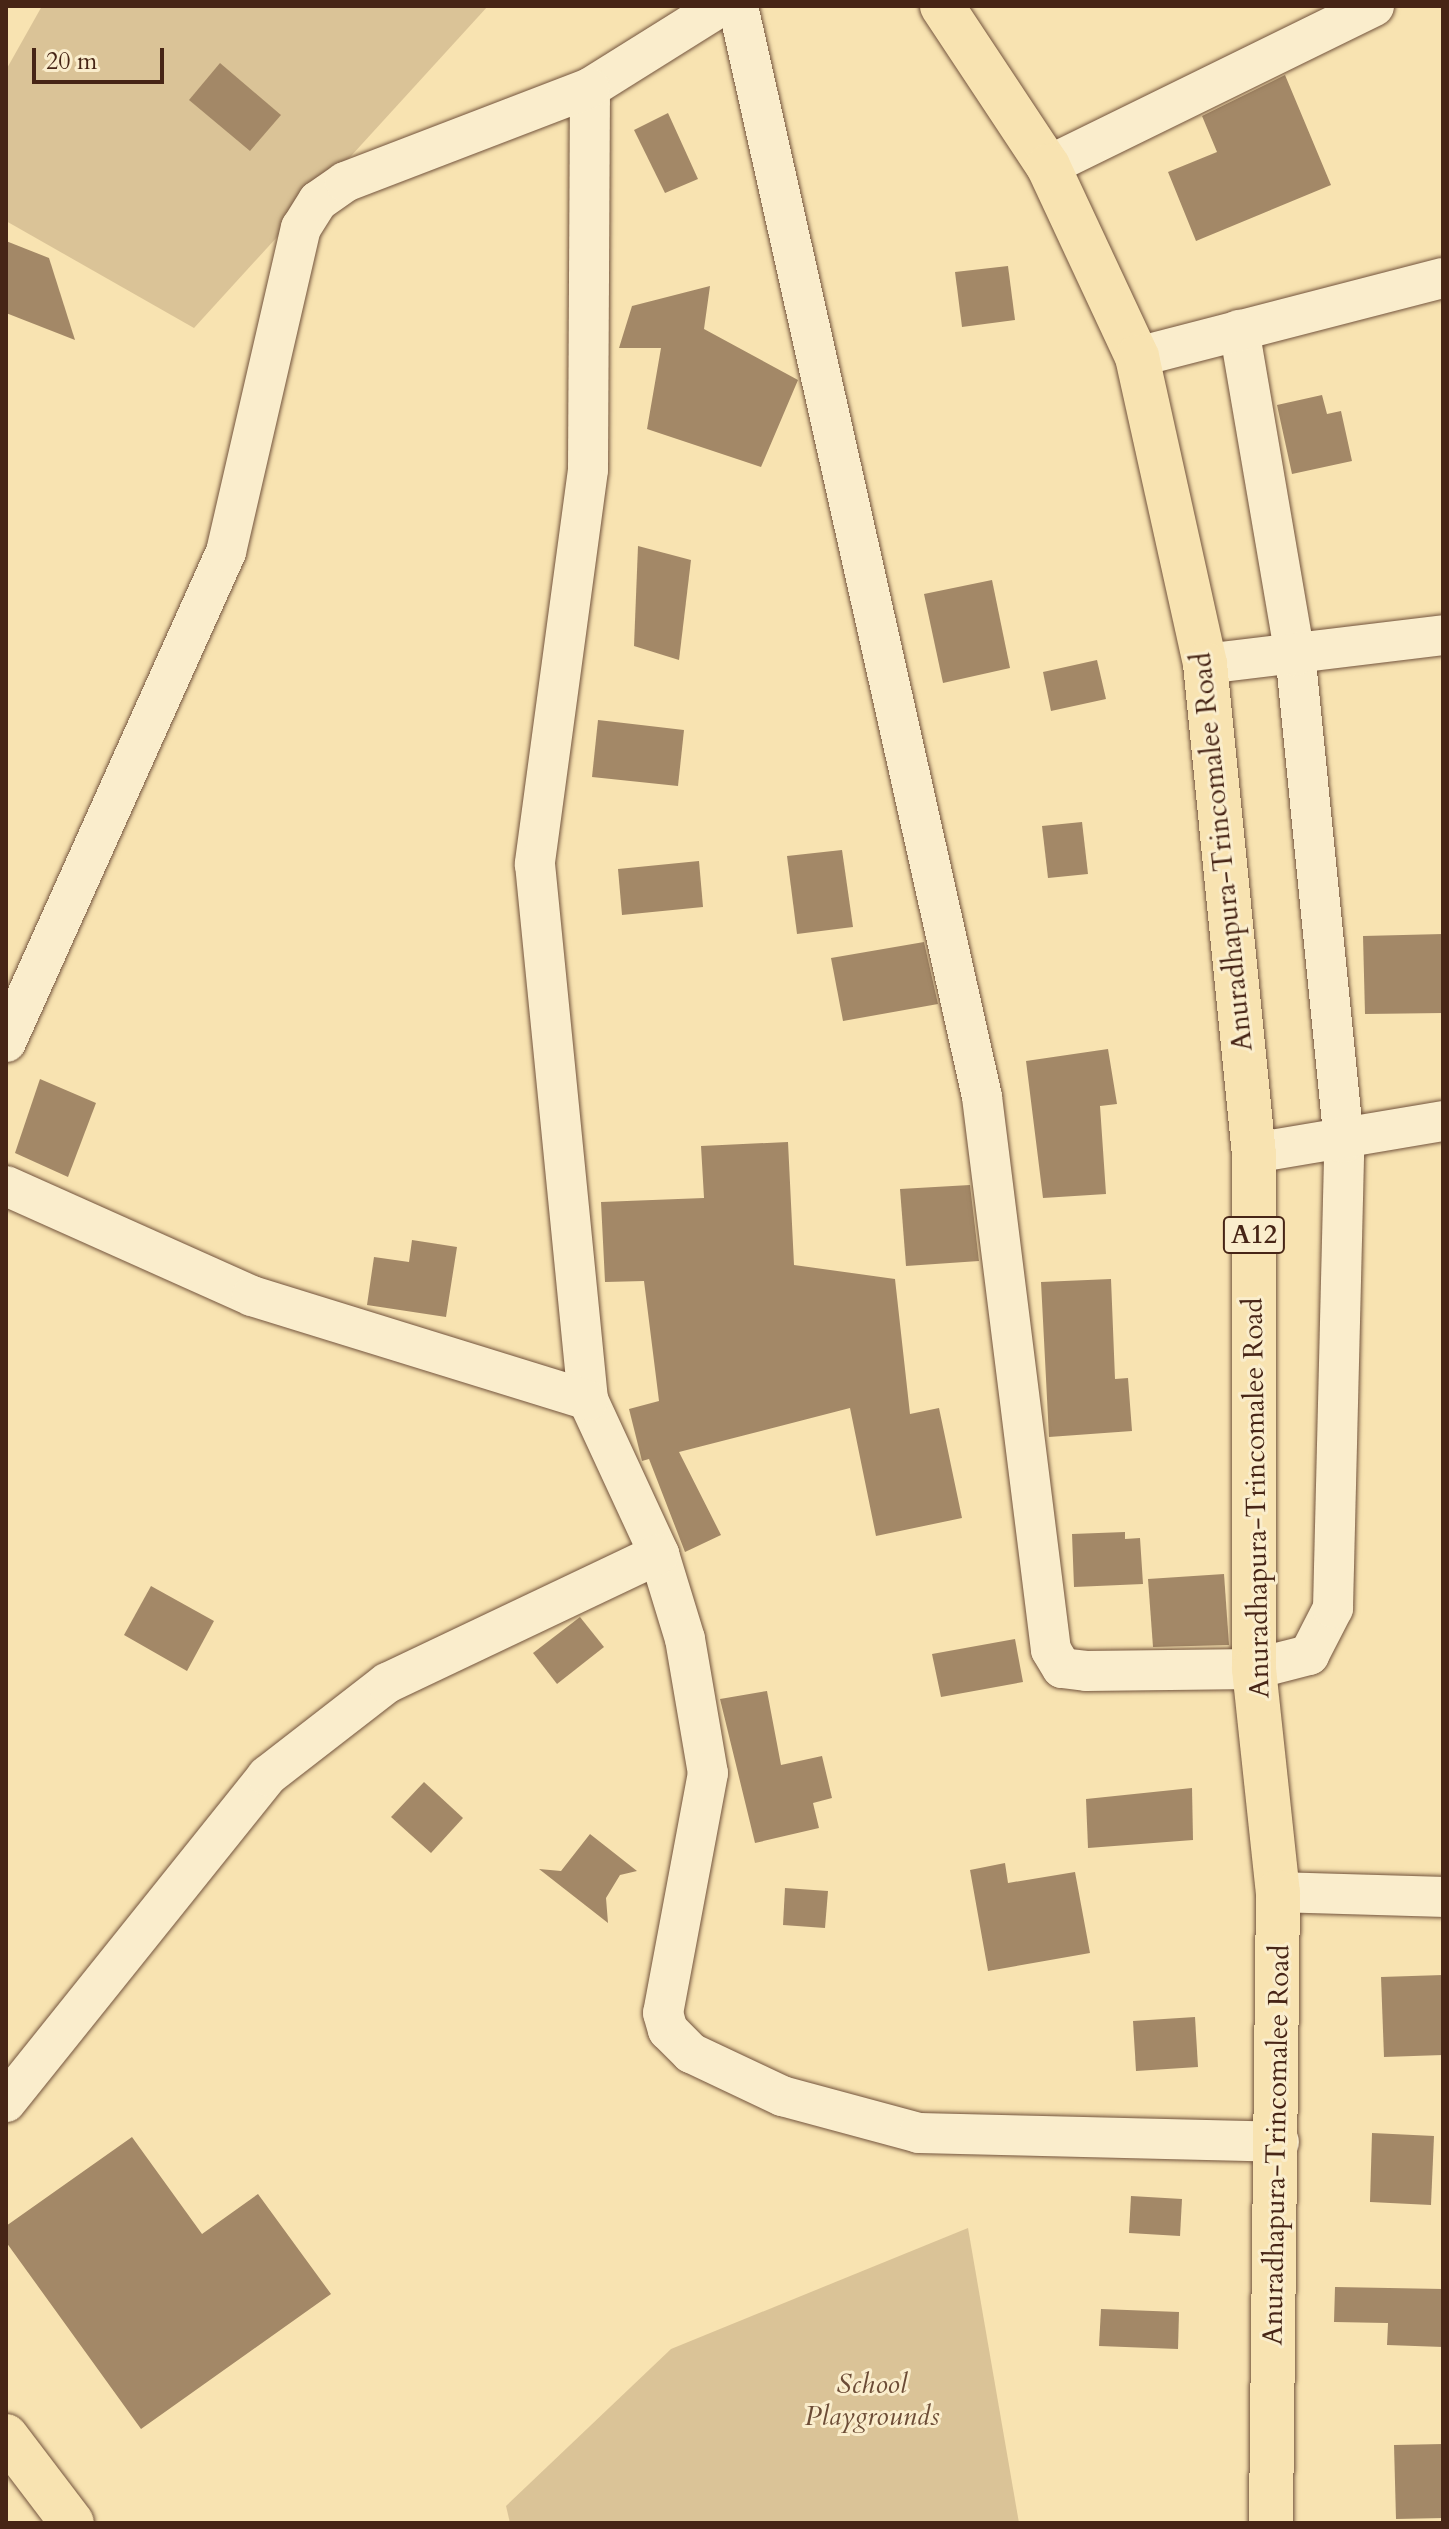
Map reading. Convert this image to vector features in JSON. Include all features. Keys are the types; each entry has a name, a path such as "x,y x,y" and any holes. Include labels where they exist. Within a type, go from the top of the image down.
{"highway":[{"name":"Anuradhapura-Trincomalee Road","path":"942,6 1048,166 1137,357 1205,664 1254,1153 1254,1669 1278,1892 1279,2142 1271,2523"},
{"path":"6,2436 72,2523"}],"street":[{"path":"6,1042 226,552 301,228 318,201 345,182 590,88 721,6"},
{"path":"738,6 982,1097 1051,1650 1062,1668 1086,1671 1254,1669 1309,1655 1333,1608 1344,1143 1295,656 1239,330"},
{"path":"1048,166 1374,6"},
{"path":"590,88 588,470 535,864 588,1400 659,1554 685,1639 708,1773 663,2013 668,2030 691,2053 782,2096 919,2133 1279,2142"},
{"path":"1137,357 1443,278"},
{"path":"1205,664 1295,656 1443,635"},
{"path":"1254,1153 1344,1143 1443,1121"},
{"path":"6,1186 252,1296 588,1400"},
{"path":"6,2102 267,1776 387,1683 659,1554"},
{"path":"1278,1892 1443,1897"}],"green space":[{"path":"42,6 488,6 194,328 6,221 6,70"},
{"name":"School Playgrounds","path":"968,2228 1019,2523 510,2523 506,2506 671,2349"}],"building":[{"path":"220,63 281,115 250,151 189,100"},
{"path":"1285,75 1331,185 1196,241 1168,172 1217,152 1202,116"},
{"path":"668,113 698,179 665,193 634,130"},
{"path":"6,241 49,258 75,340 6,313"},
{"path":"1008,266 1015,320 962,327 955,272"},
{"path":"710,286 704,329 798,380 761,467 647,429 661,348 619,348 632,306"},
{"path":"1322,395 1327,414 1341,411 1352,461 1292,474 1277,405"},
{"path":"638,546 691,560 679,660 634,646"},
{"path":"992,580 1010,668 943,683 924,594"},
{"path":"1097,660 1106,699 1051,711 1043,672"},
{"path":"598,720 684,730 678,786 592,777"},
{"path":"1082,822 1088,874 1048,878 1042,826"},
{"path":"842,850 853,927 797,934 787,856"},
{"path":"699,861 703,907 622,915 618,869"},
{"path":"1443,934 1443,1013 1365,1014 1363,936"},
{"path":"924,942 938,1004 843,1021 831,958"},
{"path":"1108,1049 1117,1104 1100,1106 1106,1194 1043,1198 1026,1061"},
{"path":"40,1079 96,1103 68,1177 15,1153"},
{"path":"788,1142 794,1265 895,1279 910,1414 939,1408 962,1518 876,1536 850,1408 679,1452 721,1535 685,1552 649,1459 642,1461 629,1409 659,1401 644,1281 605,1282 601,1202 704,1198 701,1146"},
{"path":"970,1185 979,1261 906,1266 900,1189"},
{"path":"412,1240 457,1247 446,1317 367,1305 374,1257 409,1262"},
{"path":"1111,1279 1115,1379 1128,1378 1132,1431 1049,1437 1041,1282"},
{"path":"1125,1532 1125,1539 1140,1538 1143,1584 1074,1587 1072,1534"},
{"path":"1224,1574 1229,1645 1153,1647 1148,1579"},
{"path":"151,1586 214,1621 187,1671 124,1635"},
{"path":"580,1617 604,1647 557,1684 533,1653"},
{"path":"1015,1639 1023,1682 941,1697 932,1654"},
{"path":"767,1691 781,1765 822,1756 832,1798 813,1803 819,1828 755,1843 720,1699"},
{"path":"424,1782 463,1818 431,1853 391,1817"},
{"path":"1192,1788 1193,1840 1088,1848 1086,1799"},
{"path":"590,1834 637,1871 620,1875 606,1898 608,1923 539,1869 561,1871"},
{"path":"1005,1863 1008,1883 1075,1872 1090,1953 988,1971 970,1870"},
{"path":"785,1888 828,1891 825,1928 783,1925"},
{"path":"1443,1975 1443,2055 1384,2057 1381,1977"},
{"path":"1195,2017 1198,2067 1136,2071 1133,2021"},
{"path":"1372,2133 1434,2136 1431,2205 1370,2202"},
{"path":"132,2137 202,2234 258,2194 331,2294 141,2429 6,2242 6,2226"},
{"path":"1131,2196 1182,2199 1180,2236 1129,2233"},
{"path":"1335,2287 1443,2289 1443,2347 1387,2345 1388,2323 1334,2322"},
{"path":"1101,2309 1179,2312 1178,2349 1099,2346"},
{"path":"1443,2444 1443,2518 1396,2519 1394,2445"}]}
